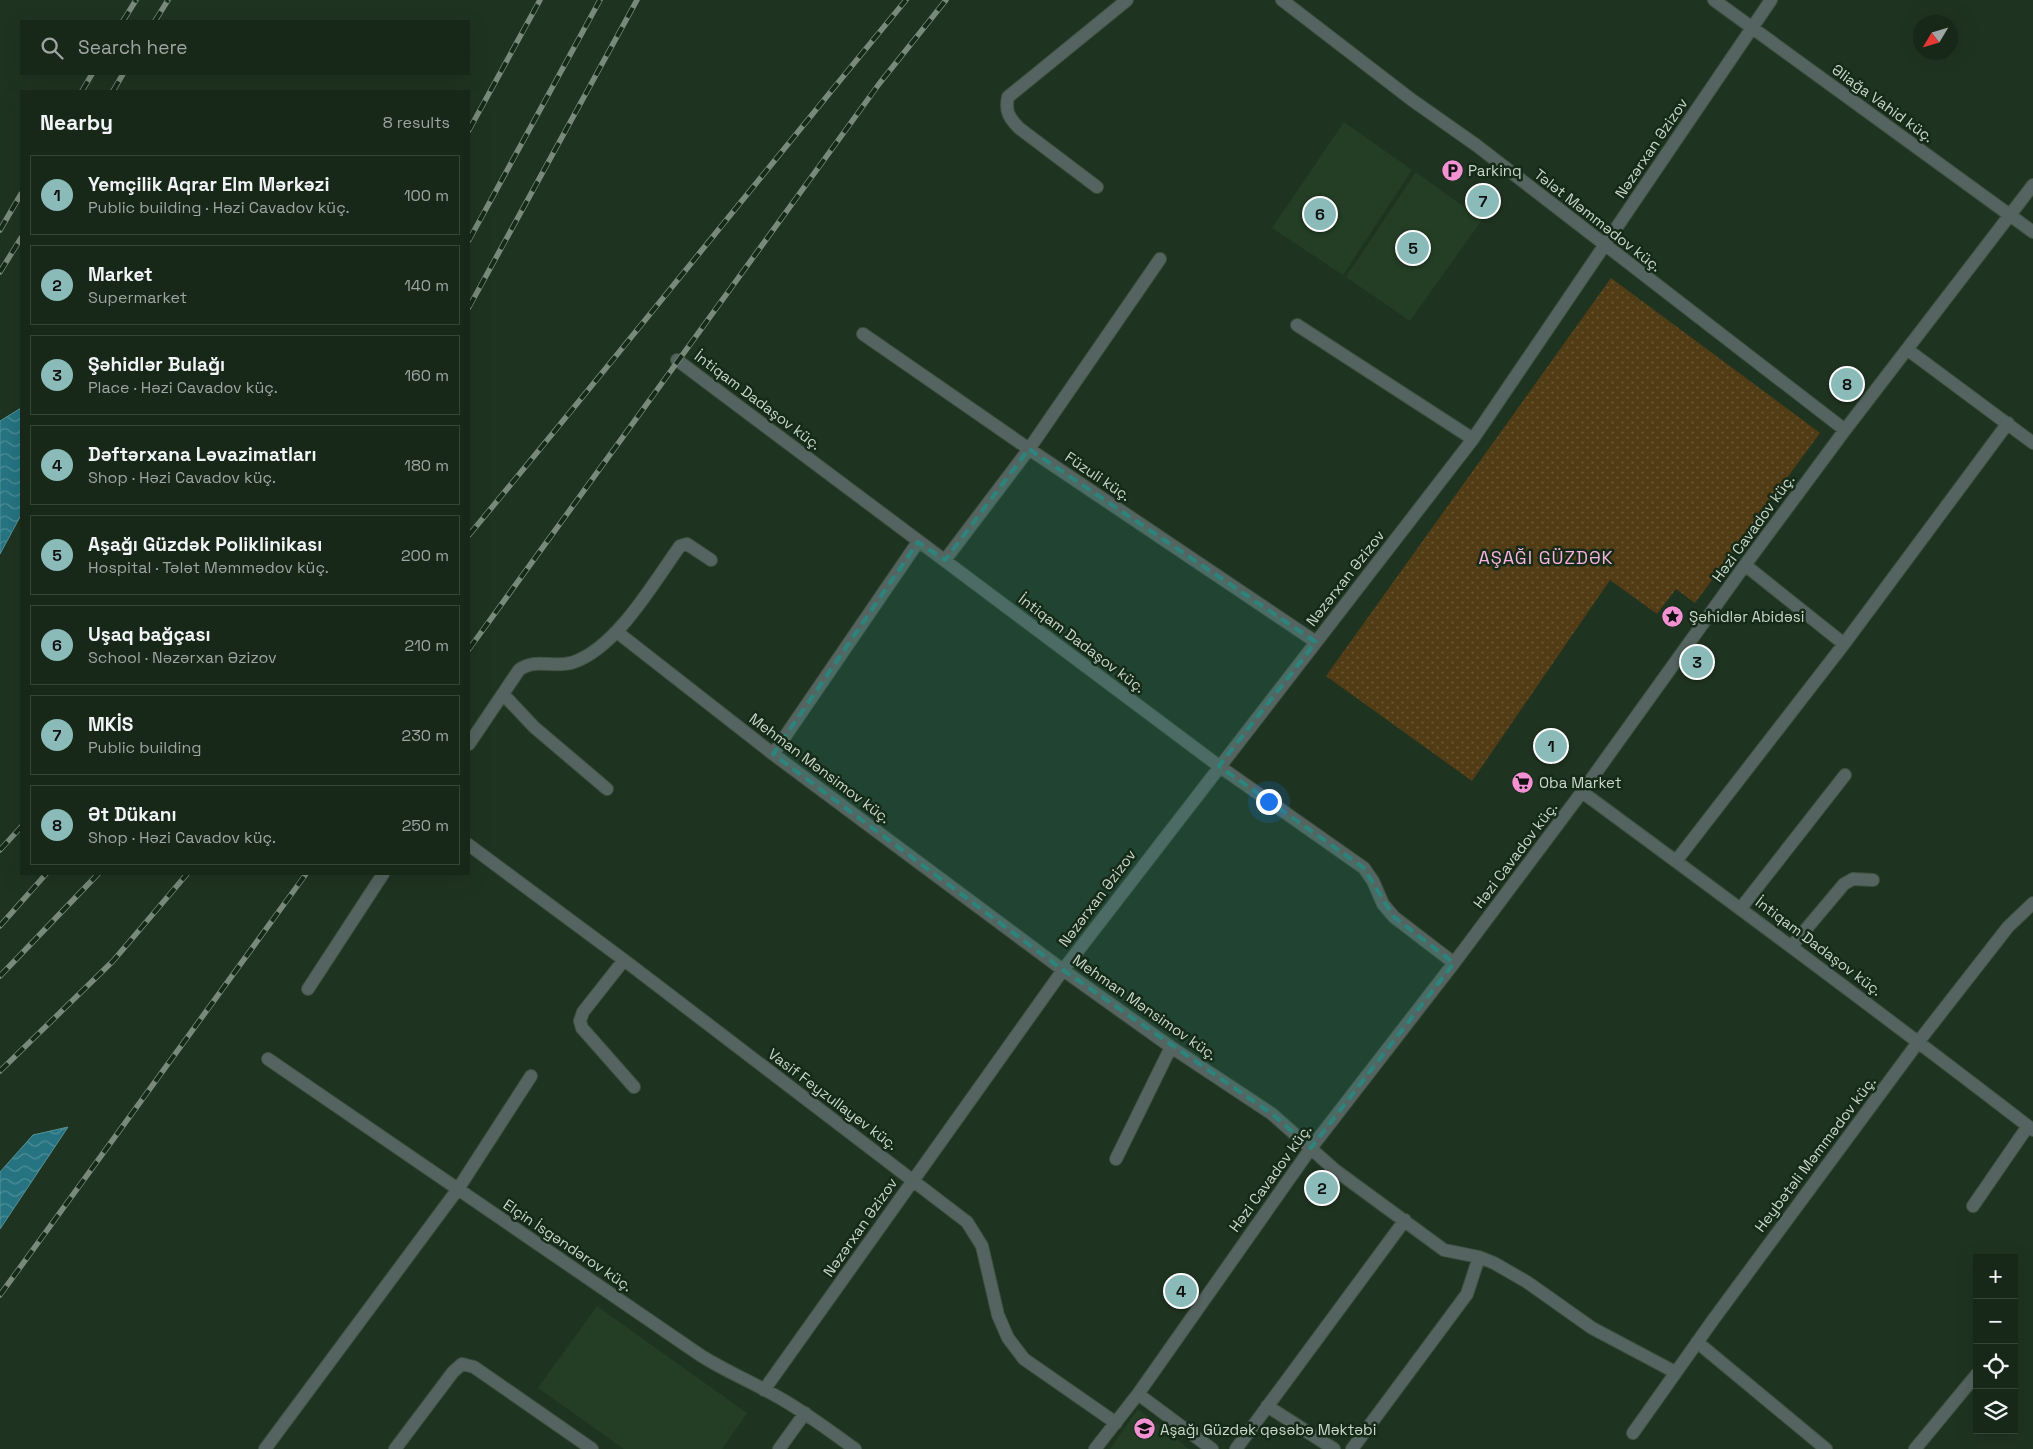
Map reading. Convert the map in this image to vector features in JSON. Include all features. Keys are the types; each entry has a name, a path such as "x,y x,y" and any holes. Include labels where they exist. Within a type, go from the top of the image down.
{"street":[{"path":"1097,187 1019,128 1010,118 1006,107 1008,97 1127,0"},
{"name":"Tələt Məmmədov küç.","path":"1282,0 1412,100 1476,145 1845,430"},
{"name":"Əliağa Vahid küç.","path":"1714,0 2033,232"},
{"name":"Nəzərxan Əzizov","path":"764,1390 1063,970 1219,766 1474,439 1771,0"},
{"name":"Həzi Cavadov küç.","path":"1095,1449 1138,1394 1311,1148 1454,963 1582,792 1745,565 1845,430 2033,185"},
{"path":"945,560 1029,449 1160,259"},
{"path":"1296,325 1474,439"},
{"name":"Füzuli küç.","path":"863,334 1029,449 1316,642"},
{"path":"1908,350 2033,443"},
{"name":"İntiqam Dadaşov küç.","path":"677,360 1219,766 1364,868 1373,881 1383,904 1394,916 1454,963"},
{"path":"1676,861 1844,644 2008,424"},
{"path":"773,754 918,542"},
{"path":"470,742 519,670 527,664 534,662 560,665 576,661 617,632 680,546 687,544 711,560"},
{"path":"1745,565 1844,644"},
{"name":"Mehman Mənsimov küç.","path":"617,632 773,754 1063,970 1272,1114 1335,1170 1444,1250 1479,1257 1494,1263 1527,1282 1592,1328 1676,1372"},
{"path":"502,694 534,727 607,789"},
{"path":"1741,908 1845,776"},
{"name":"İntiqam Dadaşov küç.","path":"1582,792 1741,908 2031,1128"},
{"name":"Vasif Feyzullayev küç.","path":"470,846 624,960 967,1222 982,1246 998,1315 1008,1338 1024,1359 1116,1423"},
{"path":"308,989 382,875"},
{"path":"1791,947 1844,884 1853,879 1873,880"},
{"name":"Heybətəli Məmmədov küç.","path":"1633,1433 1697,1342 1919,1042 2008,927 2033,903"},
{"path":"624,960 583,1012 580,1021 582,1028 634,1087"},
{"path":"1116,1159 1171,1046"},
{"name":"Elçin İsgəndərov küç.","path":"268,1059 722,1369 805,1413 855,1449"},
{"path":"265,1449 458,1189 531,1076"},
{"path":"1974,1206 2031,1128"},
{"path":"1236,1449 1405,1220"},
{"path":"1352,1449 1467,1294 1479,1257"},
{"path":"1697,1342 1826,1449"},
{"path":"395,1449 452,1372 462,1364 474,1368 592,1449"},
{"path":"1915,1449 1973,1379"},
{"path":"1138,1394 1212,1449"},
{"path":"1267,1406 1334,1449"},
{"path":"779,1449 805,1413"}],"highlighted area":[{"path":"1029,449 1316,642 1219,766 1364,868 1394,917 1454,963 1311,1148 1272,1114 1063,970 773,754 918,542 945,560"}],"shaded area":[{"path":"1344,122 1412,170 1343,275 1272,228"},
{"path":"1416,172 1482,220 1410,321 1346,277"},
{"path":"1611,278 1820,433 1695,603 1676,589 1657,614 1610,580 1472,781 1326,676"},
{"path":"597,1306 747,1413 722,1449 624,1449 538,1388"},
{"name":"Aşağı Güzdək qəsəbə Məktəbi","path":"1138,1409 1189,1449 1110,1449"}],"water":[{"path":"20,409 20,517 0,554 0,421"},
{"path":"68,1127 0,1229 0,1172 33,1135"}],"railway":[{"path":"124,20 136,0"},
{"path":"156,20 168,0"},
{"path":"470,128 540,0"},
{"path":"470,238 600,0"},
{"path":"470,305 637,0"},
{"path":"470,534 906,0"},
{"path":"470,648 879,84 946,0"},
{"path":"83,90 91,75"},
{"path":"114,90 122,75"},
{"path":"0,230 20,196"},
{"path":"0,272 20,240"},
{"path":"0,850 20,828"},
{"path":"0,926 45,875"},
{"path":"0,976 97,875"},
{"path":"0,1071 113,961 186,875"},
{"path":"0,1295 305,875"}],"place":[{"name":"Parkinq","path":"1452,170"},
{"name":"MKİS","path":"1483,201"},
{"name":"Uşaq bağçası","path":"1320,214"},
{"name":"Aşağı Güzdək Poliklinikası","path":"1413,248"},
{"name":"Ət Dükanı","path":"1847,384"},
{"name":"Şəhidlər Abidəsi","path":"1673,616"},
{"name":"Şəhidlər Bulağı","path":"1697,662"},
{"name":"Yemçilik Aqrar Elm Mərkəzi","path":"1551,746"},
{"name":"Oba Market","path":"1523,782"},
{"name":"Market","path":"1322,1188"},
{"name":"Dəftərxana Ləvazimatları","path":"1181,1291"},
{"name":"Aşağı Güzdək qəsəbə Məktəbi","path":"1144,1429"}],"district":[{"name":"AŞAĞI GÜZDƏK","path":"1546,557"}]}
